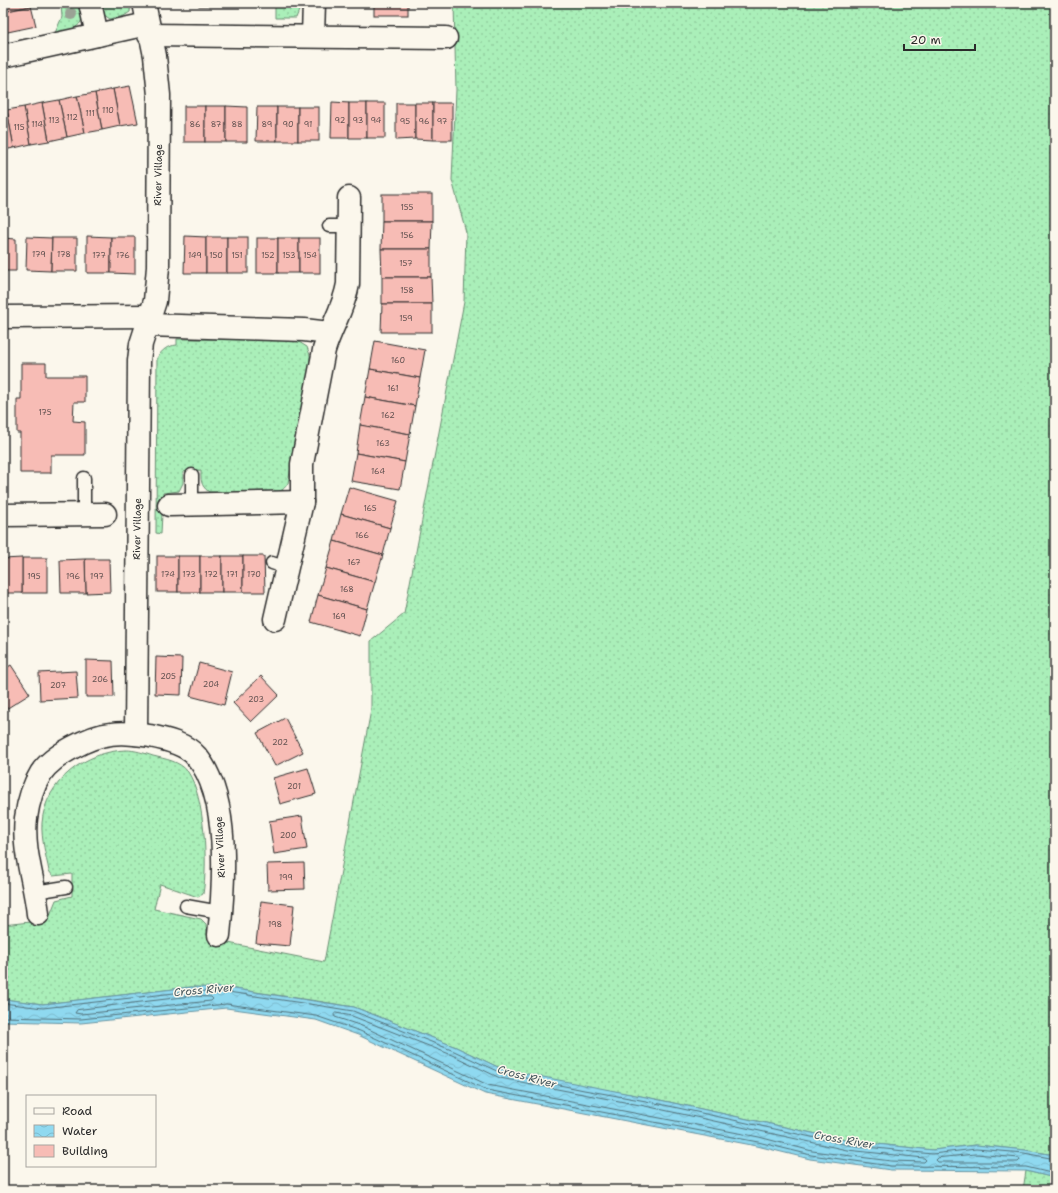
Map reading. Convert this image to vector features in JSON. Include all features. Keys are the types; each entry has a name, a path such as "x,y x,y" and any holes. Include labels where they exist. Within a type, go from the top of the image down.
{"street":[{"path":"90,3 97,35"},
{"path":"313,35 314,3"},
{"path":"3,56 97,35 147,20 313,35 446,38"},
{"name":"River Village","path":"136,734 139,361 141,344 156,301 158,267 159,95 155,56 147,20"},
{"path":"275,619 280,566 302,502 301,472 304,448 324,350 329,333 346,297 348,284 339,226 349,198"},
{"path":"3,317 149,320 329,333"},
{"path":"169,505 302,502"},
{"path":"3,515 95,515"},
{"name":"River Village","path":"38,914 25,831 26,818 32,794 42,771 64,753 99,736 111,734 136,734 162,738 185,747 198,759 212,782 220,820 222,846 218,935"}],"lane":[{"path":"192,475 192,504"},
{"path":"84,478 95,515"},
{"path":"34,892 66,887"},
{"path":"186,906 220,912"}],"green space":[{"path":"67,3 78,4 82,17 81,22 78,26 55,33 62,17 61,5"},
{"path":"100,3 131,3 130,12 124,16 110,19 104,15"},
{"path":"275,3 302,3 296,18 275,18"},
{"path":"454,3 1055,3 1055,1155 976,1145 933,1150 849,1141 646,1097 502,1069 456,1047 354,1007 317,1001 228,988 191,987 43,1004 3,999 3,925 48,920 56,900 72,896 72,874 53,876 49,871 45,853 42,823 45,808 51,794 59,782 70,771 83,762 96,756 126,750 167,759 185,768 194,783 202,814 205,849 203,894 198,897 160,884 154,909 201,919 206,924 208,939 324,962 371,710 371,641 404,614 464,302 466,232 452,180 456,90"},
{"path":"177,339 294,339 307,347 310,355 310,364 288,483 284,488 276,493 262,495 209,492 201,480 201,470 183,472 183,483 179,491 163,493 161,534 156,533 157,358 166,348 177,345"},
{"path":"1026,1171 1055,1178 1055,1190 1023,1190"}],"water":[{"name":"Cross River","path":"191,987 228,988 354,1007 456,1047 502,1069 646,1097 849,1141 933,1150 976,1145 1055,1155 1055,1178 1026,1171 891,1170 810,1159 757,1146 485,1094 358,1035 316,1020 226,1008 81,1023 3,1021 3,999 43,1004"}],"building":[{"path":"3,3 31,3 31,6 3,12"},
{"path":"199,3 231,3 231,6 199,6"},
{"path":"374,3 408,3 408,15 374,15"},
{"path":"31,6 36,26 3,33 3,12"},
{"path":"130,86 138,123 120,126 113,89"},
{"path":"113,89 120,126 102,130 95,93"},
{"path":"95,93 102,130 85,133 77,96"},
{"path":"77,96 85,133 67,137 59,100"},
{"path":"59,100 67,137 49,141 42,103"},
{"path":"332,102 349,103 349,138 331,138"},
{"path":"42,103 49,141 31,144 24,107"},
{"path":"349,103 367,103 367,138 349,138"},
{"path":"367,103 385,103 385,138 367,138"},
{"path":"396,103 415,103 415,139 396,140"},
{"path":"415,103 433,103 433,140 415,139"},
{"path":"433,103 452,103 452,140 433,140"},
{"path":"184,106 205,106 205,142 184,142"},
{"path":"205,106 226,106 226,142 205,142"},
{"path":"226,106 247,107 247,142 226,142"},
{"path":"24,107 31,144 14,148 7,110"},
{"path":"257,107 277,107 277,141 256,141"},
{"path":"277,107 298,107 298,141 277,141"},
{"path":"298,107 319,107 319,141 298,141"},
{"path":"7,110 14,148 3,150 3,111"},
{"path":"382,194 432,194 432,221 382,221"},
{"path":"382,221 432,221 431,249 381,249"},
{"path":"87,236 111,237 111,273 87,273"},
{"path":"185,236 206,237 206,273 184,273"},
{"path":"27,237 52,238 51,271 26,270"},
{"path":"111,237 135,237 135,274 111,273"},
{"path":"206,237 227,237 227,273 206,273"},
{"path":"227,237 248,237 248,273 227,273"},
{"path":"3,238 16,239 16,271 3,271"},
{"path":"52,238 77,238 77,271 51,271"},
{"path":"257,238 278,238 278,273 257,273"},
{"path":"278,238 299,238 299,273 278,273"},
{"path":"299,238 320,238 320,273 299,273"},
{"path":"381,249 431,249 431,277 382,277"},
{"path":"382,277 431,277 432,304 382,304"},
{"path":"382,304 432,304 432,332 381,332"},
{"path":"375,341 425,350 420,378 370,369"},
{"path":"21,363 46,363 46,376 85,376 85,402 74,402 73,421 85,422 85,455 51,455 51,473 20,473 20,433 17,433 17,399 21,399"},
{"path":"370,369 420,378 415,406 365,397"},
{"path":"365,397 415,406 410,434 360,425"},
{"path":"360,425 410,434 405,462 356,453"},
{"path":"356,453 405,462 400,489 351,481"},
{"path":"349,487 398,501 390,528 341,514"},
{"path":"341,514 390,528 383,555 334,541"},
{"path":"334,541 383,555 375,582 326,568"},
{"path":"157,556 178,556 178,592 157,592"},
{"path":"178,556 200,556 200,592 178,592"},
{"path":"200,556 222,556 222,592 200,592"},
{"path":"222,556 243,556 243,592 222,592"},
{"path":"243,556 264,556 265,592 243,592"},
{"path":"22,558 47,558 47,593 22,593"},
{"path":"22,558 22,593 3,593 3,559"},
{"path":"85,559 109,559 110,592 86,593"},
{"path":"85,559 86,593 61,593 60,560"},
{"path":"326,568 375,582 367,609 318,595"},
{"path":"318,595 367,609 360,636 311,622"},
{"path":"156,657 182,658 181,695 155,694"},
{"path":"86,660 113,661 114,697 86,697"},
{"path":"199,663 232,672 224,705 190,696"},
{"path":"11,665 30,694 6,709 3,704 3,670"},
{"path":"76,671 78,698 40,700 39,673"},
{"path":"261,676 279,695 251,722 233,703"},
{"path":"285,718 303,752 275,766 257,733"},
{"path":"308,768 316,794 280,804 273,778"},
{"path":"302,816 307,849 274,854 269,821"},
{"path":"304,863 305,889 268,890 267,864"},
{"path":"261,901 294,905 290,946 256,943"}]}
